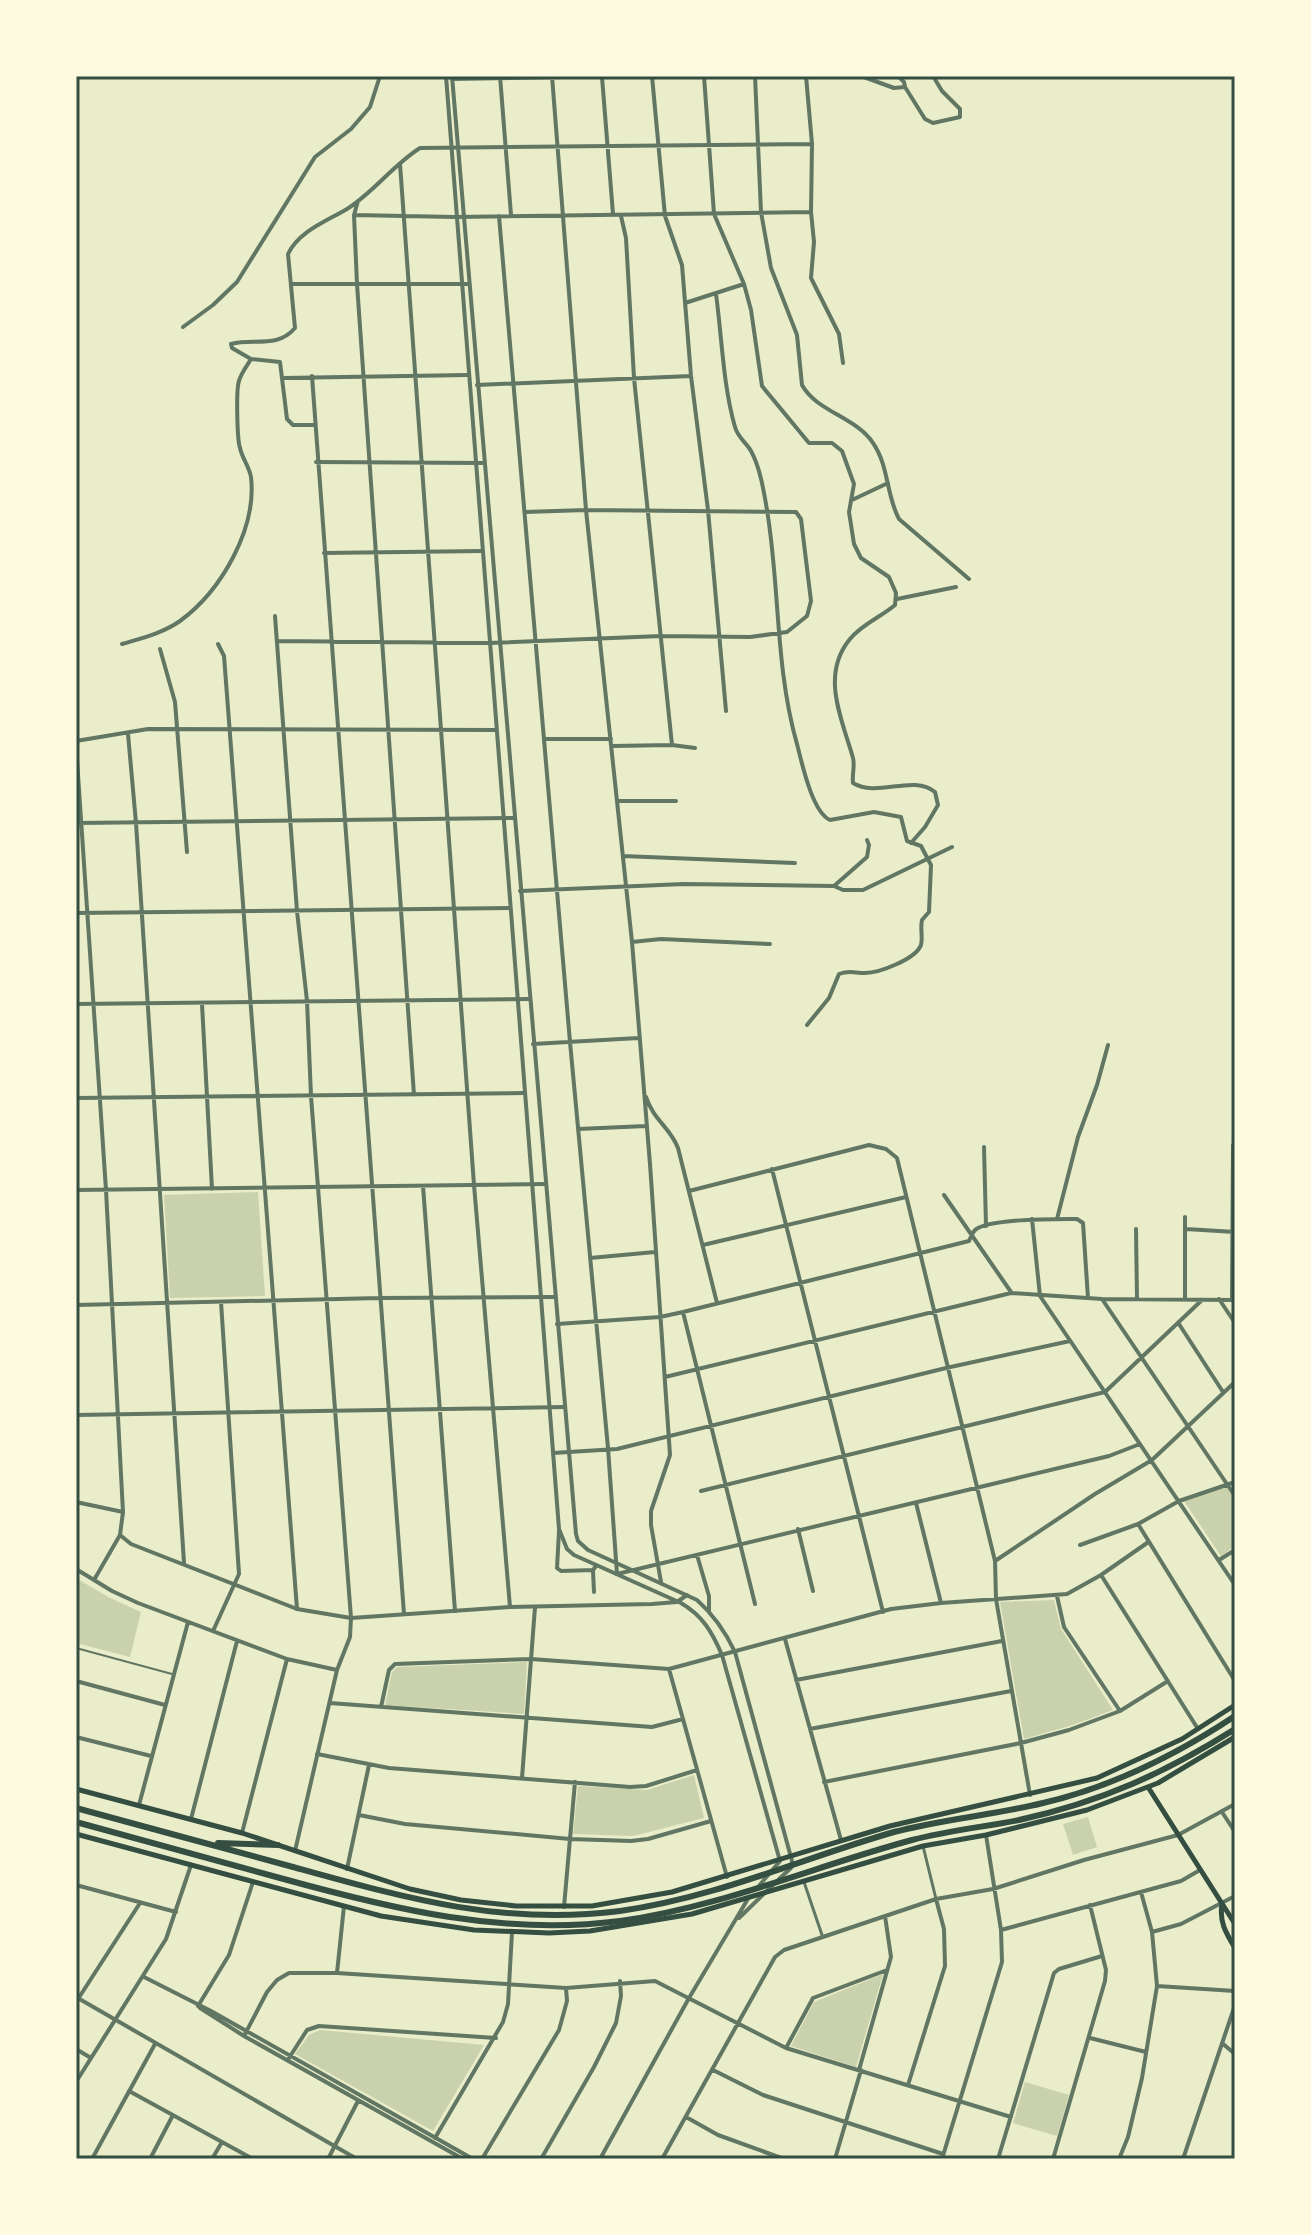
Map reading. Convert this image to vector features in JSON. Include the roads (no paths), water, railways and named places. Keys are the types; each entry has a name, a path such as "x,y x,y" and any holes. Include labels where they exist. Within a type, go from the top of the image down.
{"highway":[{"path":"76,1808 414,1900 452,1908 513,1914 572,1915 622,1910 729,1886 895,1832 1030,1806 1085,1791 1142,1769 1235,1716"},
{"path":"76,1822 385,1906 440,1917 554,1924 620,1921 757,1888 898,1844 1020,1820 1105,1796 1183,1762 1235,1729"},
{"path":"204,1843 278,1845"}],"main road":[{"path":"76,1789 242,1833 410,1889 461,1900 564,1907 616,1903 727,1877 921,1818 1097,1778 1160,1750 1235,1705"},
{"path":"76,1834 381,1916 512,1932 569,1932 631,1926 747,1900 923,1846 986,1835 1087,1810 1148,1787 1235,1737"},
{"path":"1148,1787 1235,1924"},
{"path":"1222,1903 1220,1916 1223,1929 1235,1948"}],"street":[{"path":"183,327 237,282 315,157 351,129 370,107 380,76"},
{"path":"601,76 613,214"},
{"path":"594,1568 561,1571 557,1568 559,1529 550,1408 455,217 450,77 618,76"},
{"path":"652,76 665,216 680,259 708,510 726,711"},
{"path":"704,76 714,214 744,284 762,386 809,443 832,443 842,451 854,484 849,512 854,544 861,558 889,577 897,599 895,605 846,644 837,662 835,692 854,760 852,779 856,785 919,786 932,788 935,792 938,805 911,843"},
{"path":"755,76 761,212 771,268 797,335 800,377 806,392 857,426 873,442 884,463 899,519 969,579"},
{"path":"806,76 812,144 814,242 811,278 839,334 843,363"},
{"path":"861,76 894,88 905,87"},
{"path":"898,76 925,119 933,123 960,117 960,109 942,91 933,76"},
{"path":"500,77 511,215"},
{"path":"552,77 586,510 632,942 665,1377 670,1455 651,1511 661,1582"},
{"path":"314,425 289,423 280,362 251,359 232,348 231,344 269,343 282,339 295,328 288,254 293,245 358,201 420,148 812,144"},
{"path":"454,147 578,1541 588,1550 687,1595 709,1611 735,1652 792,1867 731,1925"},
{"path":"400,164 467,1094 510,1607"},
{"path":"358,201 354,215 357,284 414,1095"},
{"path":"354,215 665,216 811,212"},
{"path":"499,216 617,1574"},
{"path":"621,216 626,238 634,378 672,745"},
{"path":"291,284 468,284"},
{"path":"685,303 744,284"},
{"path":"716,294 731,414 738,436 750,448 767,510 778,635 790,718 803,768 820,814 834,821 874,812 898,816 904,821 905,837 921,846 931,865 929,912 922,920 922,940 917,953 884,969 839,974 829,998 807,1025"},
{"path":"122,644 163,631 179,621 209,595 234,551 248,517 251,498 249,469 239,446 236,393 239,380 251,359"},
{"path":"283,378 468,375"},
{"path":"312,376 404,1614"},
{"path":"477,385 691,376"},
{"path":"316,462 483,463"},
{"path":"852,500 888,483"},
{"path":"277,641 489,643 661,636 750,637 778,635 801,623 810,611 801,519 796,512 525,512"},
{"path":"323,553 482,551"},
{"path":"897,599 956,587"},
{"path":"275,616 297,911 307,1001 311,1096 351,1618 350,1637 337,1670 295,1851"},
{"path":"218,644 224,656 231,729 259,1096 263,1188 297,1609"},
{"path":"160,649 175,702 187,852"},
{"path":"94,1580 120,1535 123,1512 120,1415 76,743 148,729 496,730"},
{"path":"128,734 184,1563"},
{"path":"545,739 695,748"},
{"path":"617,801 676,801"},
{"path":"79,823 514,818"},
{"path":"834,886 867,857 867,840"},
{"path":"520,891 684,884 834,886 843,890 863,890 952,847"},
{"path":"623,856 795,863"},
{"path":"76,913 510,908"},
{"path":"632,942 661,939 770,944"},
{"path":"76,1004 529,999"},
{"path":"202,1003 212,1189"},
{"path":"533,1044 638,1038"},
{"path":"1057,1219 1084,1118 1108,1045"},
{"path":"644,1092 652,1114 676,1142 717,1303"},
{"path":"76,1098 524,1093"},
{"path":"578,1129 646,1126"},
{"path":"665,1377 1011,1293 1102,1299 1234,1300 1235,1142"},
{"path":"689,1191 869,1145 886,1149 897,1158 995,1561 996,1599 1030,1795"},
{"path":"984,1147 986,1226"},
{"path":"772,1169 802,1282 856,1515 883,1612"},
{"path":"76,1190 545,1184"},
{"path":"423,1185 455,1611"},
{"path":"944,1195 1011,1293"},
{"path":"703,1245 906,1197"},
{"path":"1185,1217 1185,1299"},
{"path":"1032,1219 1040,1296 1235,1585"},
{"path":"557,1324 660,1317 683,1312 969,1241 977,1229 986,1226 1032,1219 1077,1219 1085,1225 1088,1298"},
{"path":"1136,1229 1137,1299"},
{"path":"1185,1229 1234,1232"},
{"path":"590,1258 655,1252"},
{"path":"76,1305 555,1297"},
{"path":"1102,1299 1235,1496"},
{"path":"701,1491 1105,1392 1203,1299"},
{"path":"1219,1299 1235,1323"},
{"path":"213,1631 239,1574 221,1302"},
{"path":"683,1312 755,1604"},
{"path":"1179,1324 1224,1393"},
{"path":"553,1453 617,1449 946,1368 1070,1341"},
{"path":"995,1561 1152,1460 1235,1382"},
{"path":"76,1415 564,1407"},
{"path":"617,1574 1109,1456 1140,1444"},
{"path":"1080,1545 1138,1524 1179,1501 1235,1482"},
{"path":"76,1502 123,1512"},
{"path":"916,1503 941,1603"},
{"path":"1138,1524 1235,1681"},
{"path":"559,1529 567,1549 594,1568 617,1574 677,1602 695,1611 707,1624 722,1655 780,1861 773,1873 747,1900 731,1925 600,2159"},
{"path":"798,1529 813,1591"},
{"path":"120,1535 131,1544 297,1609 351,1618 510,1607 677,1602 687,1595"},
{"path":"381,1707 389,1670 395,1664 531,1659 669,1669 883,1612 941,1603 1067,1594 1147,1543"},
{"path":"1219,1560 1235,1550"},
{"path":"697,1555 709,1596 709,1611"},
{"path":"594,1568 594,1592"},
{"path":"76,1569 138,1603 287,1659 337,1670"},
{"path":"1101,1575 1198,1729"},
{"path":"1057,1596 1064,1627 1120,1711"},
{"path":"522,1778 535,1607"},
{"path":"139,1805 188,1621"},
{"path":"785,1639 841,1840"},
{"path":"191,1819 237,1641"},
{"path":"796,1680 1003,1641"},
{"path":"242,1833 287,1659"},
{"path":"669,1669 727,1877"},
{"path":"76,1681 165,1705"},
{"path":"824,1782 1021,1743 1069,1730 1120,1711 1168,1681"},
{"path":"810,1729 1011,1691"},
{"path":"330,1703 652,1727 683,1719"},
{"path":"76,1737 151,1756"},
{"path":"317,1754 370,1765 640,1787 697,1770"},
{"path":"347,1869 370,1765"},
{"path":"564,1907 575,1782"},
{"path":"662,2159 775,1957 784,1950 936,1899 993,1889 1178,1835 1235,1804"},
{"path":"1222,1812 1235,1832"},
{"path":"359,1815 405,1824 570,1839 640,1841 711,1821"},
{"path":"713,2069 763,2095 943,2156 1002,1962 1001,1930 986,1835"},
{"path":"908,2085 945,1966 944,1929 923,1846"},
{"path":"76,2082 166,1939 191,1865"},
{"path":"1001,1930 1181,1881 1200,1870"},
{"path":"198,2006 229,1955 253,1882"},
{"path":"804,1882 823,1936"},
{"path":"76,1885 176,1912"},
{"path":"1127,2159 1119,2158 1128,2137 1147,2052 1157,1986 1152,1932 1141,1892"},
{"path":"1152,1932 1181,1924 1235,1896"},
{"path":"140,1903 77,1998 357,2159"},
{"path":"1053,2159 1105,1981 1103,1956 1090,1905"},
{"path":"337,1973 344,1906"},
{"path":"835,2159 887,1970 891,1945 885,1916"},
{"path":"434,2140 496,2038 508,2004 512,1932"},
{"path":"998,2159 1054,1973 1103,1956"},
{"path":"786,2048 813,1998 887,1970"},
{"path":"245,2034 267,1992 277,1980 289,1973 337,1973 566,1988 620,1981 655,1981 786,2048 1011,2117"},
{"path":"144,1977 473,2159"},
{"path":"541,2159 616,2023 621,1996 620,1981"},
{"path":"1157,1986 1235,1991"},
{"path":"482,2159 559,2030 567,2001 566,1988"},
{"path":"1183,2159 1235,2005"},
{"path":"288,2058 307,2030 319,2026 496,2038"},
{"path":"1090,2038 1147,2052"},
{"path":"1222,2043 1235,2054"},
{"path":"92,2159 155,2044"},
{"path":"76,2049 91,2058"},
{"path":"129,2091 253,2159"},
{"path":"328,2159 360,2098"},
{"path":"150,2159 173,2115"},
{"path":"686,2117 718,2135 784,2159"},
{"path":"434,2140 463,2159"},
{"path":"212,2159 222,2142"}],"lane":[{"path":"76,1648 174,1674"}]}
